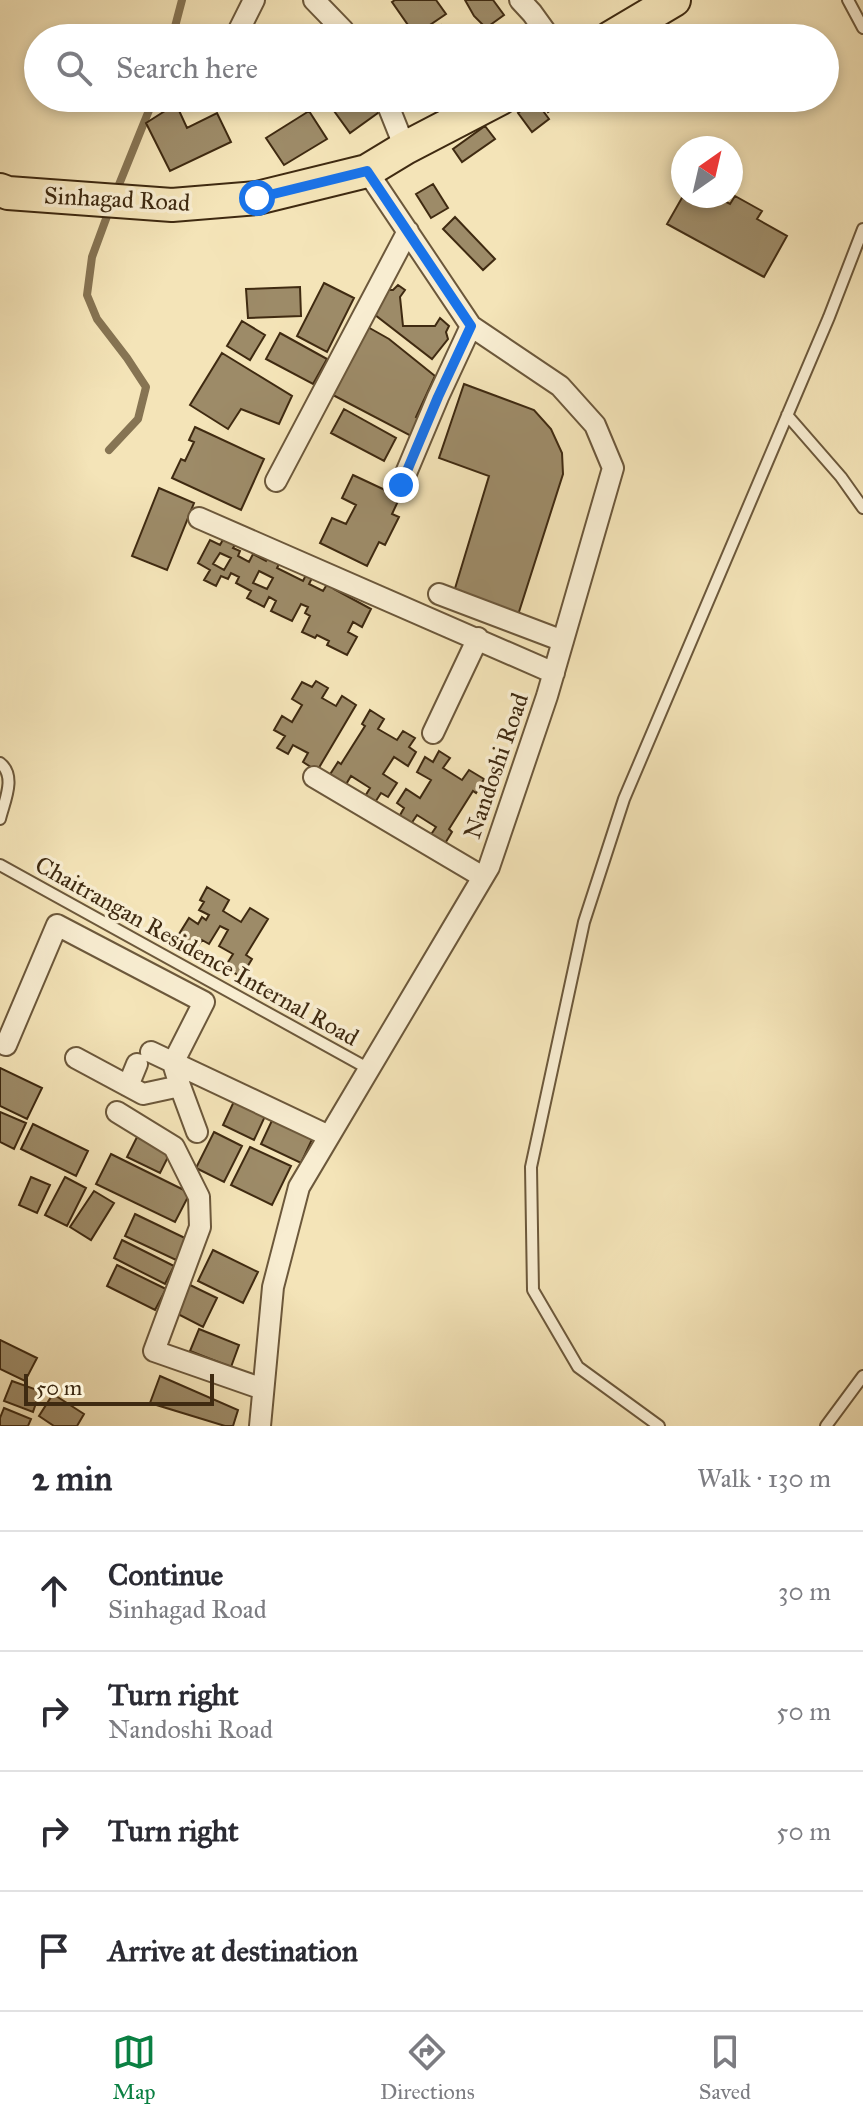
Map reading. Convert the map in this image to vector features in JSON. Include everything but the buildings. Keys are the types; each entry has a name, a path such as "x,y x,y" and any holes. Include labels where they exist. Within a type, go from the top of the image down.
{"main road":[{"path":"634,24 674,0"},
{"name":"Sinhagad Road","path":"4,191 172,205 257,198 367,171 474,112"}],"street":[{"path":"242,24 254,0"},
{"path":"314,0 337,24"},
{"path":"520,0 540,24"},
{"path":"391,112 405,148"},
{"name":"Nandoshi Road","path":"260,1426 273,1287 299,1187 489,867 554,673 613,468 595,425 560,386 471,326 367,171"},
{"path":"276,481 408,231"},
{"path":"401,485 471,326"},
{"path":"199,518 554,673"},
{"path":"439,594 563,641"},
{"path":"433,733 478,638"},
{"path":"314,777 483,877"},
{"path":"6,1045 57,925 204,1002 173,1063 197,1132"},
{"path":"76,1058 143,1094 180,1086"},
{"path":"128,1086 144,1058 173,1063 329,1136"},
{"path":"117,1112 174,1147 199,1197 200,1227 154,1351 263,1389"}],"lane":[{"path":"848,0 863,28"},
{"path":"659,1426 578,1367 533,1290 531,1167 584,922 624,799 829,317 863,229"},
{"path":"787,415 841,477 863,508"},
{"path":"0,763 5,767 10,781 0,819"},
{"name":"Chaitrangan Residence Internal Road","path":"2,866 369,1069"},
{"path":"826,1426 863,1376"}],"waterway":[{"path":"176,24 182,0"},
{"path":"116,192 148,112"},
{"path":"109,450 138,419 146,387 97,319 87,295 92,257 110,208"}],"route":[{"path":"257,198 367,171 471,326 401,485"}]}
